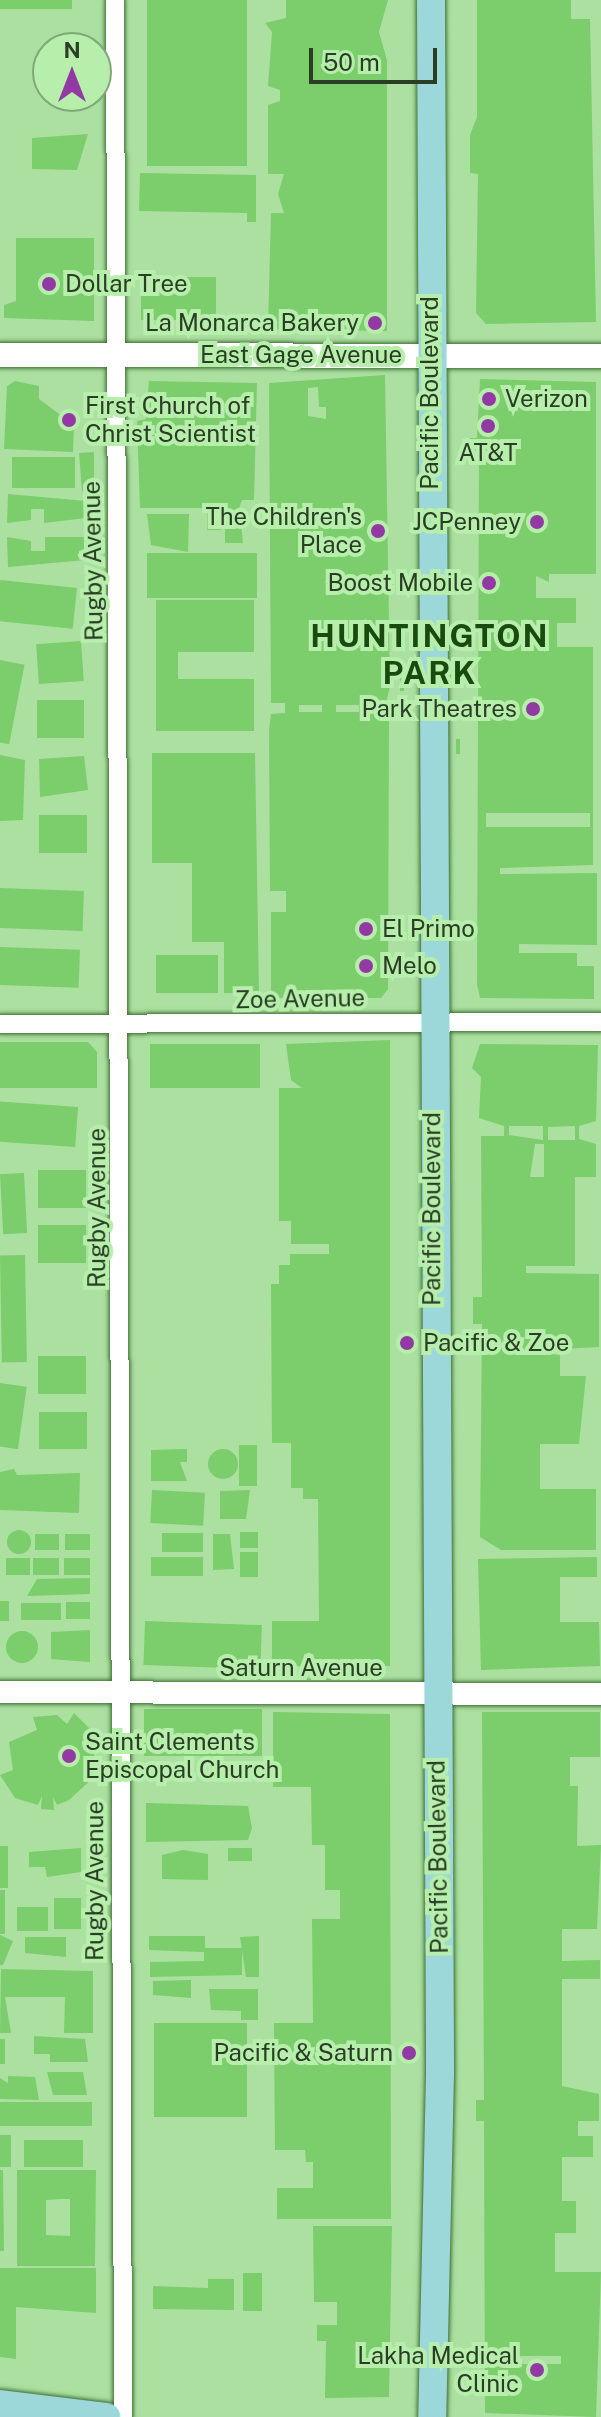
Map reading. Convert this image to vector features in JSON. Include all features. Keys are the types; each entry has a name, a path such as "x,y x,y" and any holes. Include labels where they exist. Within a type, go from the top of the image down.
{"main road":[{"name":"Pacific Boulevard","path":"431,0 431,1022 440,2083 432,2417"},
{"name":"East Gage Avenue","path":"0,355 601,356"},
{"path":"0,2404 106,2417"}],"street":[{"name":"Rugby Avenue","path":"115,0 115,355 122,1025 118,1693 123,2417"},
{"name":"Zoe Avenue","path":"0,1024 601,1022"},
{"name":"Saturn Avenue","path":"0,1692 601,1694"}],"building":[{"path":"0,0 72,0 72,9 0,9"},
{"path":"147,0 247,0 247,166 147,166"},
{"path":"286,0 388,0 379,32 387,60 387,331 268,329 271,213 284,213 278,194 284,174 268,174 268,105 280,101 280,90 268,86 272,32 265,23 286,18"},
{"path":"477,0 571,0 571,19 590,19 596,322 486,324 476,313 478,174 470,173 470,135 477,117"},
{"path":"88,134 77,170 32,169 32,138"},
{"path":"140,173 256,175 256,222 247,222 247,213 139,211"},
{"path":"16,238 94,238 94,321 4,318 4,305 16,301"},
{"path":"141,277 216,277 216,320 141,320"},
{"path":"385,375 390,686 386,703 373,705 373,713 389,719 388,989 381,998 271,998 271,912 286,912 286,891 270,891 269,730 271,714 285,713 285,703 271,703 269,383","holes":["318,387 319,407 326,407 326,419 308,416 308,388","299,705 322,705 322,712 299,712","336,705 359,705 359,712 336,712"]},
{"path":"480,379 596,382 596,574 549,574 549,582 536,576 536,598 576,598 576,623 557,623 557,647 593,647 593,865 500,868 500,874 597,873 597,945 519,944 519,953 577,953 577,966 594,966 594,999 480,998 477,984 479,456 470,456 470,438 477,438","holes":["486,813 590,813 590,827 486,827"]},
{"path":"15,381 39,386 39,399 74,425 73,452 4,449 7,386"},
{"path":"149,381 257,383 254,500 242,500 239,508 243,543 225,543 225,508 221,530 207,530 207,508 140,508 137,421 146,419"},
{"path":"94,452 94,491 82,491 79,453"},
{"path":"12,457 75,457 75,488 12,488"},
{"path":"8,494 86,501 86,518 44,523 44,509 31,509 31,520 7,523"},
{"path":"147,514 189,514 188,552 151,545"},
{"path":"7,537 31,541 31,551 45,551 45,537 84,537 86,560 8,567"},
{"path":"147,553 257,553 257,598 147,598"},
{"path":"0,580 77,588 73,629 0,621"},
{"path":"156,600 254,600 254,652 178,652 178,679 254,679 254,731 156,731"},
{"path":"81,641 84,681 39,684 36,644"},
{"path":"0,660 25,665 9,744 0,743"},
{"path":"400,675 404,675 404,691 400,691"},
{"path":"37,700 84,700 84,738 37,738"},
{"path":"456,739 460,739 460,754 456,754"},
{"path":"152,753 255,753 259,993 224,993 224,942 192,942 192,863 152,863"},
{"path":"0,755 25,760 23,820 0,821"},
{"path":"84,756 88,790 40,797 39,759"},
{"path":"39,815 87,815 87,853 39,853"},
{"path":"0,888 84,891 83,931 0,928"},
{"path":"0,947 80,950 79,988 0,985"},
{"path":"156,955 218,955 218,993 156,993"},
{"path":"390,1040 390,1666 272,1666 272,1621 319,1621 318,1499 303,1499 303,1488 291,1488 291,1443 272,1443 271,1284 279,1284 279,1265 290,1265 290,1254 329,1254 329,1244 291,1244 291,1221 279,1221 279,1088 302,1088 291,1080 286,1044"},
{"path":"0,1042 88,1042 97,1052 97,1088 0,1088"},
{"path":"150,1044 260,1044 260,1088 150,1088"},
{"path":"480,1044 598,1045 596,1121 579,1126 579,1139 596,1144 596,1177 575,1177 575,1266 526,1266 526,1273 599,1274 599,1347 524,1351 560,1355 560,1376 586,1376 579,1444 540,1444 540,1489 596,1489 596,1550 501,1550 480,1537 482,1324 473,1324 473,1297 482,1297 481,1136 504,1136 504,1126 479,1118 481,1077 472,1068","holes":["509,1126 543,1126 543,1140 509,1135","575,1126 575,1140 548,1140 548,1127","535,1144 544,1144 544,1177 530,1177"]},
{"path":"0,1102 78,1107 75,1147 0,1142"},
{"path":"38,1170 86,1170 86,1208 38,1208"},
{"path":"24,1173 27,1233 3,1234 0,1174"},
{"path":"38,1225 86,1225 86,1263 38,1263"},
{"path":"0,1255 25,1255 27,1362 2,1362"},
{"path":"38,1356 86,1356 86,1394 38,1394"},
{"path":"0,1383 27,1387 18,1449 0,1447"},
{"path":"39,1412 87,1412 87,1449 39,1449"},
{"path":"239,1445 257,1445 257,1486 239,1486"},
{"path":"187,1449 187,1462 180,1462 187,1481 151,1481 151,1450"},
{"path":"223,1449 234,1453 238,1464 234,1475 223,1479 212,1475 208,1464 212,1453"},
{"path":"14,1469 17,1475 80,1473 79,1513 0,1510 0,1472"},
{"path":"152,1490 205,1493 203,1526 150,1523"},
{"path":"250,1490 246,1519 220,1519 220,1491"},
{"path":"19,1530 27,1534 31,1542 27,1550 19,1554 11,1550 7,1542 11,1534"},
{"path":"240,1532 258,1532 258,1548 240,1548"},
{"path":"162,1533 203,1533 203,1552 162,1552"},
{"path":"35,1534 59,1534 59,1550 35,1550"},
{"path":"65,1534 90,1534 90,1550 65,1550"},
{"path":"213,1534 230,1534 234,1569 213,1570"},
{"path":"240,1552 258,1552 258,1577 240,1577"},
{"path":"151,1557 203,1557 203,1576 151,1576"},
{"path":"597,1557 597,1577 560,1577 560,1622 599,1622 600,1666 481,1670 478,1559"},
{"path":"6,1558 30,1558 30,1575 6,1575"},
{"path":"33,1558 59,1558 59,1575 33,1575"},
{"path":"64,1558 90,1558 90,1575 64,1575"},
{"path":"90,1578 90,1594 27,1596 37,1579"},
{"path":"0,1601 9,1601 9,1621 0,1621"},
{"path":"66,1602 90,1602 90,1619 66,1619"},
{"path":"21,1603 61,1603 61,1620 21,1620"},
{"path":"145,1621 262,1625 260,1669 143,1665"},
{"path":"90,1630 90,1662 51,1659 51,1632"},
{"path":"22,1631 33,1636 38,1647 33,1658 22,1663 11,1658 6,1647 11,1636"},
{"path":"144,1709 262,1709 262,1756 144,1756"},
{"path":"273,1712 390,1714 391,2219 277,2219 277,2188 313,2188 313,2162 306,2162 305,2150 275,2150 274,2023 313,2023 312,1919 340,1919 340,1890 325,1890 325,1845 312,1845 311,1787 273,1787"},
{"path":"482,1712 600,1712 600,1757 570,1757 570,1786 578,1786 577,1846 601,1845 597,1929 562,1929 562,1961 600,1960 600,1979 562,1979 562,2086 599,2094 599,2121 578,2121 578,2136 593,2136 593,2157 562,2157 562,2201 576,2201 576,2233 555,2233 555,2272 601,2272 596,2417 485,2413 484,2121 476,2121 476,2100 484,2100","holes":["519,2356 561,2356 561,2364 519,2364"]},
{"path":"74,1713 97,1736 86,1743 94,1749 94,1777 69,1800 57,1805 53,1797 54,1810 41,1809 42,1796 38,1805 15,1798 0,1775 13,1770 9,1742 37,1730 33,1717 57,1715 67,1724"},
{"path":"146,1803 248,1806 252,1828 248,1840 146,1842"},
{"path":"0,1846 8,1846 8,1888 0,1888"},
{"path":"81,1848 81,1872 47,1877 45,1867 29,1867 29,1852"},
{"path":"228,1848 252,1848 252,1861 228,1861"},
{"path":"183,1850 208,1854 208,1880 162,1879 162,1855"},
{"path":"0,1890 5,1890 5,1934 0,1934"},
{"path":"54,1898 81,1898 81,1929 54,1929"},
{"path":"17,1907 48,1907 48,1931 17,1931"},
{"path":"0,1935 13,1941 3,1965 0,1965"},
{"path":"149,1936 205,1936 205,1948 242,1948 242,1975 150,1977 150,1962 204,1961 204,1952 149,1950"},
{"path":"259,1936 259,1977 246,1977 240,1937"},
{"path":"25,1937 66,1937 66,1957 25,1953"},
{"path":"1,1969 93,1971 93,2033 64,2033 65,1997 5,1997 11,2033 0,2033"},
{"path":"191,1980 191,1998 153,1995 153,1981"},
{"path":"209,1989 258,1989 258,2020 241,2020 241,2011 211,2010"},
{"path":"154,2023 247,2023 247,2117 154,2117"},
{"path":"34,2036 85,2039 88,2062 50,2062 50,2054 34,2054"},
{"path":"0,2039 5,2039 5,2064 0,2064"},
{"path":"47,2072 83,2072 87,2095 53,2095"},
{"path":"8,2076 35,2077 39,2100 0,2099 0,2078 8,2083"},
{"path":"0,2102 92,2102 92,2126 0,2126"},
{"path":"0,2135 11,2135 11,2167 0,2167"},
{"path":"24,2140 83,2140 83,2167 24,2167"},
{"path":"0,2170 3,2170 4,2251 0,2251"},
{"path":"17,2170 96,2170 95,2266 17,2266","holes":["70,2199 70,2236 46,2235 46,2200"]},
{"path":"313,2226 392,2226 389,2397 325,2398 326,2341 317,2341 317,2325 337,2325 337,2302 314,2302"},
{"path":"0,2268 96,2268 96,2313 16,2307 16,2359 0,2357"},
{"path":"243,2273 262,2273 262,2311 243,2311"},
{"path":"208,2279 234,2279 234,2310 153,2309 153,2286 208,2288"}],"place":[{"name":"Dollar Tree","path":"49,284"},
{"name":"La Monarca Bakery","path":"375,323"},
{"name":"Verizon","path":"489,399"},
{"name":"First Church of Christ Scientist","path":"69,420"},
{"name":"AT&T","path":"488,426"},
{"name":"JCPenney","path":"537,522"},
{"name":"The Children's Place","path":"378,531"},
{"name":"Boost Mobile","path":"489,583"},
{"name":"Park Theatres","path":"533,709"},
{"name":"El Primo","path":"366,929"},
{"name":"Melo","path":"366,966"},
{"name":"Pacific & Zoe","path":"407,1343"},
{"name":"Saint Clements Episcopal Church","path":"69,1756"},
{"name":"Pacific & Saturn","path":"409,2053"},
{"name":"Lakha Medical Clinic","path":"537,2370"}],"district":[{"name":"HUNTINGTON PARK","path":"430,656"}]}
